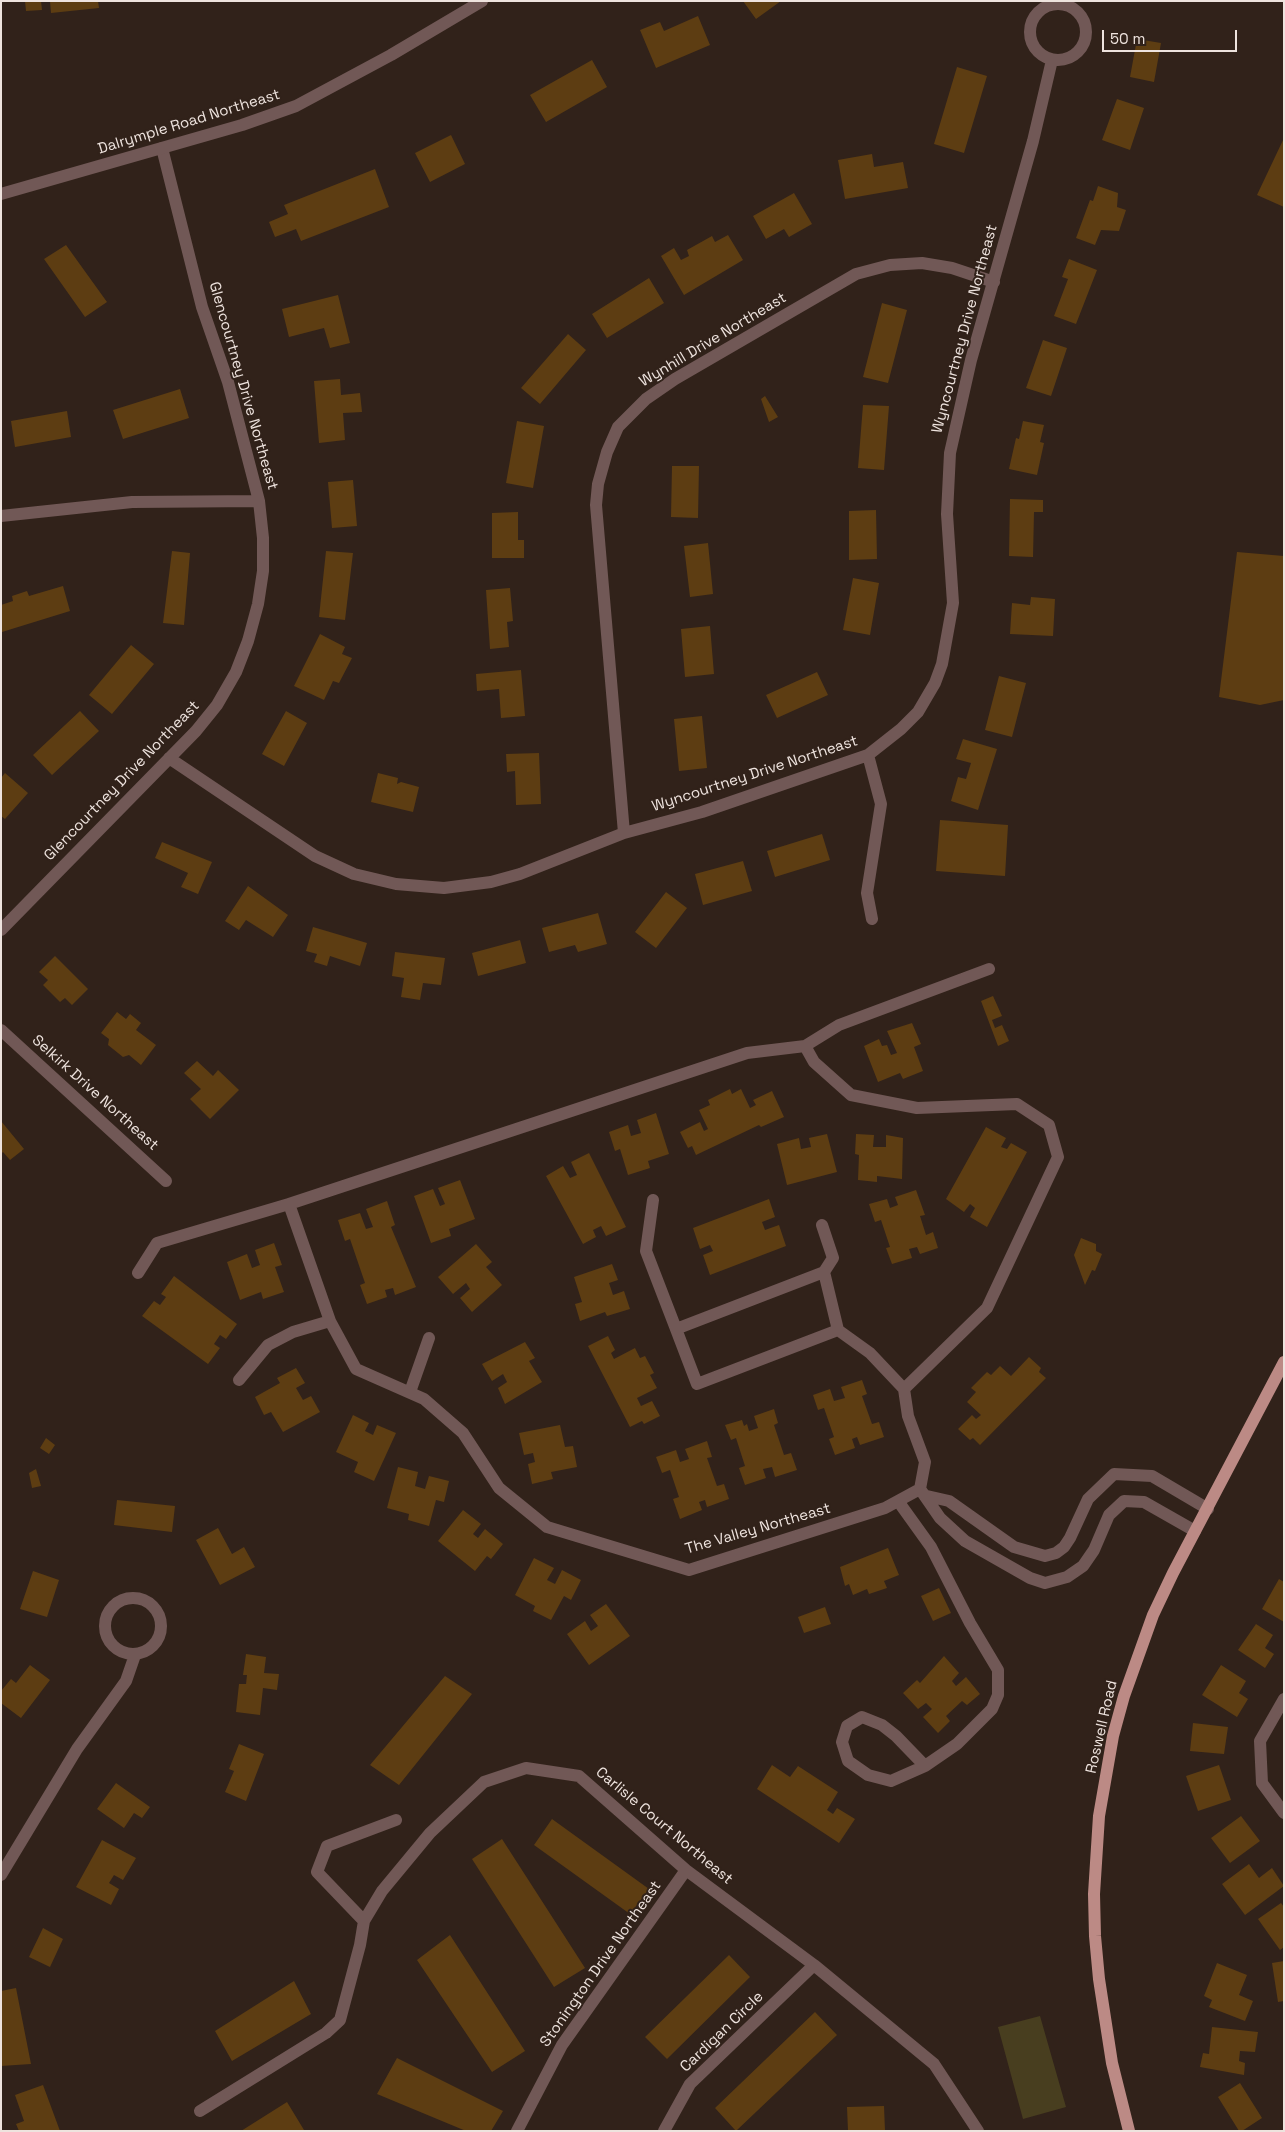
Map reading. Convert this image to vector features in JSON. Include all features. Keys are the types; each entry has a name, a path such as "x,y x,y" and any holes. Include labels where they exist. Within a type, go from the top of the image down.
{"main road":[{"name":"Roswell Road","path":"1129,2131 1112,2063 1098,1979 1094,1894 1099,1816 1113,1736 1124,1696 1154,1615 1195,1531 1284,1362"}],"street":[{"name":"Dalrymple Road Northeast","path":"1,194 242,125 296,106 391,55 482,1"},
{"path":"1051,4 1068,5 1077,10 1086,24 1087,34 1083,48 1076,55 1062,61 1052,60 1038,52 1032,45 1030,36 1032,20 1042,8 1051,4"},
{"name":"Wyncourtney Drive Northeast","path":"170,758 315,856 354,874 396,884 444,888 491,882 520,874 624,833 702,812 868,755 901,729 918,712 935,684 942,664 953,603 947,514 950,453 956,418 1033,141 1052,60"},
{"name":"Glencourtney Drive Northeast","path":"1,930 196,731 217,705 236,672 248,641 258,604 263,571 264,538 260,501 228,382 202,307 162,148"},
{"name":"Wynhill Drive Northeast","path":"624,833 596,505 598,484 607,452 618,426 646,398 675,378 856,274 890,265 922,264 952,268 994,282"},
{"path":"1,516 132,502 260,501"},
{"path":"868,755 881,804 867,893 872,919"},
{"path":"138,1273 158,1243 288,1204 747,1053 805,1046 839,1025 989,969"},
{"name":"Selkirk Drive Northeast","path":"1,1030 166,1181"},
{"path":"805,1046 814,1062 851,1095 917,1108 1017,1104 1049,1125 1058,1157 987,1308 904,1389"},
{"path":"653,1200 646,1251 697,1384 838,1330"},
{"name":"The Valley Northeast","path":"288,1204 330,1321 356,1369 424,1399 463,1433 500,1488 547,1527 689,1570 885,1508 898,1501 924,1492"},
{"path":"676,1330 824,1272 833,1258 822,1225"},
{"path":"824,1272 838,1330 870,1353 904,1389 908,1416 925,1462 924,1492 940,1518 965,1541 1030,1578 1044,1583 1067,1577 1083,1566 1094,1550 1109,1515 1124,1501 1144,1502 1195,1531"},
{"path":"239,1380 268,1345 293,1332 330,1321"},
{"path":"410,1392 429,1338"},
{"path":"924,1492 949,1501 1014,1547 1045,1556 1056,1553 1064,1547 1088,1499 1114,1474 1152,1476 1208,1509"},
{"path":"898,1501 931,1547 998,1670 998,1695 992,1709 957,1744 925,1766 891,1781 868,1775 848,1761 842,1742 847,1726 862,1717 882,1725 896,1736 925,1766"},
{"path":"133,1598 150,1604 160,1618 161,1628 155,1644 149,1649 135,1654 126,1654 111,1644 104,1627 110,1610 124,1600 133,1598"},
{"path":"1,1876 67,1765 126,1681 135,1654"},
{"path":"1284,1699 1260,1740 1262,1783 1284,1813"},
{"name":"Carlisle Court Northeast","path":"200,2111 326,2033 340,2020 360,1946 364,1921 382,1891 430,1833 484,1782 526,1768 579,1776 686,1870 814,1966 934,2064 978,2131"},
{"path":"364,1921 317,1872 327,1846 396,1820"},
{"name":"Stonington Drive Northeast","path":"517,2131 562,2045 686,1870"},
{"name":"Cardigan Circle","path":"664,2131 690,2084 814,1966"}],"shaded area":[{"path":"1040,2016 1066,2107 1023,2119 998,2027"}],"building":[{"path":"25,1 41,1 42,10 26,11"},
{"path":"50,1 98,1 99,8 51,13"},
{"path":"743,1 781,1 756,19"},
{"path":"698,16 710,45 656,68 640,30 660,22 664,31"},
{"path":"1137,39 1161,43 1154,82 1130,77"},
{"path":"592,60 607,87 546,122 530,95"},
{"path":"957,67 987,76 964,153 934,144"},
{"path":"1117,99 1144,108 1130,150 1102,140"},
{"path":"451,135 465,164 430,182 415,153"},
{"path":"1284,138 1284,207 1257,195"},
{"path":"872,154 874,167 903,162 908,188 845,199 838,160"},
{"path":"375,169 389,207 301,241 296,229 275,237 269,222 288,214 284,205"},
{"path":"1098,186 1118,193 1117,207 1126,210 1119,231 1101,230 1095,245 1076,238 1090,200 1093,201"},
{"path":"794,193 812,224 789,237 784,229 766,239 753,216"},
{"path":"728,235 743,260 684,295 661,256 674,248 681,260 689,256 687,250 712,236 715,242"},
{"path":"66,245 107,302 85,317 44,259"},
{"path":"1069,259 1097,270 1076,324 1054,316 1068,279 1062,277"},
{"path":"649,278 664,303 607,338 592,314"},
{"path":"338,295 350,343 330,348 324,328 289,337 282,309"},
{"path":"882,303 907,310 888,383 863,377"},
{"path":"568,334 586,350 540,404 521,388"},
{"path":"1043,340 1067,348 1051,396 1026,388"},
{"path":"340,379 341,395 360,393 362,412 343,413 345,440 319,443 314,381"},
{"path":"180,389 189,418 123,439 113,410"},
{"path":"765,396 778,417 769,422 761,399"},
{"path":"863,405 889,406 884,470 858,468"},
{"path":"67,411 71,437 15,447 11,421"},
{"path":"517,421 544,426 533,488 506,483"},
{"path":"1023,421 1044,425 1040,442 1044,443 1037,475 1009,469 1016,438 1019,439"},
{"path":"672,466 699,466 698,518 671,517"},
{"path":"353,480 357,526 332,528 328,482"},
{"path":"1010,499 1043,500 1043,512 1034,512 1033,557 1009,556"},
{"path":"876,510 877,559 849,560 849,511"},
{"path":"518,512 518,540 524,540 524,558 492,558 492,513"},
{"path":"708,543 713,594 690,597 684,546"},
{"path":"172,551 190,553 184,625 163,623"},
{"path":"326,551 353,553 345,620 319,617"},
{"path":"1237,552 1284,556 1284,700 1260,705 1219,697"},
{"path":"853,578 879,583 870,635 843,630"},
{"path":"63,586 70,611 2,632 1,605 13,601 12,596 27,591 29,596"},
{"path":"510,588 513,621 507,622 509,647 490,649 486,590"},
{"path":"1031,597 1055,599 1053,636 1010,634 1012,603 1030,605"},
{"path":"710,626 714,674 685,677 681,629"},
{"path":"320,634 345,647 342,654 352,658 339,683 333,681 324,700 294,686"},
{"path":"131,645 154,664 112,714 89,695"},
{"path":"521,670 525,716 501,718 499,689 477,691 476,674"},
{"path":"817,672 828,695 777,718 766,695"},
{"path":"999,676 1026,683 1012,737 985,730"},
{"path":"80,711 99,731 52,775 33,755"},
{"path":"286,711 307,723 284,766 262,754"},
{"path":"702,716 707,768 679,771 674,719"},
{"path":"963,739 997,749 978,810 951,801 958,777 966,779 971,763 956,759"},
{"path":"539,753 541,804 516,805 515,771 507,772 506,754"},
{"path":"5,773 28,793 5,819 1,816 1,778"},
{"path":"378,773 398,778 397,784 401,782 419,787 413,812 371,802"},
{"path":"940,820 1008,825 1005,876 936,871"},
{"path":"822,834 830,860 775,877 767,851"},
{"path":"162,842 212,862 198,894 181,887 188,873 155,858"},
{"path":"743,861 752,891 703,905 695,874"},
{"path":"248,886 288,915 273,937 246,920 239,930 225,921"},
{"path":"666,892 687,908 656,948 635,932"},
{"path":"598,913 607,944 578,952 575,945 549,952 542,928"},
{"path":"313,927 367,943 360,966 330,956 327,966 314,962 317,954 306,951"},
{"path":"520,940 526,963 478,976 472,953"},
{"path":"395,952 445,958 441,985 423,983 420,1000 401,997 404,978 392,976"},
{"path":"55,956 88,989 72,1005 65,998 60,1002 43,985 48,980 39,972"},
{"path":"993,996 1002,1016 992,1020 995,1028 1002,1025 1009,1041 998,1046 981,1001"},
{"path":"117,1012 126,1019 130,1014 141,1023 136,1030 156,1045 141,1065 129,1055 123,1057 108,1045 109,1039 101,1033"},
{"path":"912,1023 921,1044 914,1047 923,1071 903,1079 900,1073 878,1082 864,1046 879,1039 882,1046 887,1045 891,1055 897,1053 887,1031"},
{"path":"197,1061 213,1076 218,1070 239,1090 210,1119 190,1099 201,1089 184,1073"},
{"path":"730,1089 732,1094 741,1089 750,1108 756,1105 753,1100 772,1091 784,1117 761,1127 759,1125 696,1155 692,1146 688,1148 680,1132 700,1122 704,1131 708,1129 699,1110 710,1105 708,1100"},
{"path":"656,1113 669,1154 648,1161 650,1168 628,1175 620,1149 615,1151 609,1132 628,1125 631,1136 641,1133 637,1120"},
{"path":"1,1121 24,1149 10,1160 3,1152 1,1154"},
{"path":"986,1127 1006,1138 1001,1147 1007,1149 1011,1143 1027,1152 987,1227 970,1217 975,1208 970,1204 964,1212 946,1199"},
{"path":"827,1134 837,1172 787,1185 777,1144 799,1138 801,1149 811,1147 809,1138"},
{"path":"856,1134 874,1135 873,1147 886,1147 886,1135 903,1138 902,1179 877,1176 877,1182 858,1180 859,1155 855,1154"},
{"path":"589,1153 626,1227 606,1236 601,1226 593,1230 596,1237 583,1244 546,1176 563,1166 570,1178 577,1175 571,1162"},
{"path":"460,1180 475,1219 449,1229 451,1236 431,1243 414,1196 433,1189 440,1206 445,1204 438,1188"},
{"path":"916,1190 925,1215 920,1216 926,1235 933,1232 938,1248 920,1254 917,1247 909,1249 912,1258 892,1264 886,1248 890,1247 881,1220 875,1222 869,1204 887,1199 890,1208 898,1205 895,1197"},
{"path":"769,1199 775,1217 762,1222 765,1230 779,1225 786,1246 710,1275 703,1255 713,1251 710,1245 700,1249 693,1228"},
{"path":"387,1201 395,1225 391,1227 416,1287 395,1295 393,1288 385,1290 387,1297 367,1304 360,1285 365,1283 350,1239 345,1241 338,1220 360,1213 366,1229 373,1227 366,1209"},
{"path":"1081,1238 1096,1244 1096,1251 1102,1254 1095,1271 1092,1270 1085,1285 1074,1255"},
{"path":"274,1243 282,1265 275,1267 284,1292 263,1299 261,1292 240,1300 227,1262 247,1254 252,1268 260,1265 255,1250"},
{"path":"476,1244 492,1262 486,1267 502,1285 472,1312 460,1298 470,1289 466,1283 453,1294 438,1277"},
{"path":"612,1264 618,1280 609,1283 613,1295 624,1291 630,1309 607,1316 605,1312 580,1321 575,1304 582,1302 574,1277"},
{"path":"174,1276 237,1324 226,1339 220,1335 214,1344 220,1348 208,1364 142,1316 154,1301 160,1305 166,1297 161,1294"},
{"path":"608,1336 615,1350 611,1353 614,1359 635,1348 640,1358 645,1356 654,1373 650,1375 657,1388 637,1398 641,1406 652,1401 660,1416 644,1424 642,1421 630,1427 588,1346"},
{"path":"525,1342 535,1358 529,1361 542,1382 505,1404 498,1388 507,1382 503,1374 492,1381 482,1364"},
{"path":"1029,1357 1041,1368 1039,1372 1046,1378 980,1445 973,1438 970,1440 958,1429 972,1415 976,1419 981,1415 967,1402 976,1392 971,1388 987,1372 991,1375 1000,1366 1011,1376"},
{"path":"296,1368 305,1383 296,1388 303,1400 311,1396 320,1412 283,1432 271,1412 264,1415 255,1397 280,1383 277,1378"},
{"path":"862,1380 867,1394 862,1396 872,1424 879,1422 884,1437 860,1445 857,1437 852,1439 855,1448 835,1455 829,1439 834,1437 824,1408 818,1410 813,1395 830,1389 834,1401 845,1398 841,1387"},
{"path":"774,1409 778,1423 774,1425 784,1455 791,1453 797,1470 775,1477 772,1467 763,1469 766,1478 745,1485 739,1468 745,1466 736,1438 731,1440 725,1425 742,1420 744,1426 747,1424 749,1431 758,1428 754,1416"},
{"path":"353,1415 369,1423 365,1431 373,1435 377,1425 396,1433 374,1481 354,1472 358,1462 336,1452"},
{"path":"560,1425 565,1447 573,1446 577,1467 551,1472 553,1479 532,1484 528,1464 535,1462 533,1453 524,1455 519,1433"},
{"path":"46,1438 55,1445 49,1454 40,1448"},
{"path":"707,1441 712,1457 707,1458 717,1486 724,1484 729,1499 707,1507 705,1500 699,1502 702,1510 680,1519 673,1499 679,1497 670,1470 662,1473 656,1457 676,1450 680,1462 689,1459 685,1449"},
{"path":"398,1467 418,1472 415,1486 425,1489 429,1476 449,1481 444,1502 436,1500 429,1526 408,1520 409,1514 387,1508"},
{"path":"36,1469 41,1486 32,1488 29,1473"},
{"path":"117,1500 175,1506 172,1532 114,1525"},
{"path":"463,1510 481,1524 473,1534 478,1538 485,1529 503,1544 491,1559 487,1556 475,1571 438,1541"},
{"path":"218,1528 232,1554 244,1547 255,1567 220,1585 196,1540"},
{"path":"888,1548 899,1575 884,1581 887,1588 869,1594 867,1589 853,1595 849,1584 845,1586 840,1567"},
{"path":"534,1558 554,1568 547,1580 555,1584 562,1570 581,1580 571,1600 564,1596 551,1620 533,1611 535,1606 515,1595"},
{"path":"33,1571 59,1580 47,1617 20,1609"},
{"path":"1279,1579 1284,1582 1284,1622 1262,1609"},
{"path":"939,1588 951,1613 933,1621 921,1596"},
{"path":"606,1604 630,1636 589,1665 567,1634 585,1621 591,1631 598,1626 590,1615"},
{"path":"825,1607 831,1624 804,1633 798,1617"},
{"path":"1256,1624 1273,1635 1265,1648 1274,1654 1265,1668 1238,1650"},
{"path":"246,1654 266,1657 264,1673 279,1674 277,1690 263,1688 260,1715 236,1712 239,1684 246,1684 247,1675 243,1675"},
{"path":"944,1656 959,1673 952,1681 956,1686 966,1677 980,1694 967,1705 962,1701 946,1716 950,1721 938,1733 923,1717 932,1709 926,1703 918,1709 903,1693 917,1680 920,1683"},
{"path":"30,1665 50,1680 21,1718 1,1703 1,1691 11,1679 16,1683"},
{"path":"1221,1665 1246,1681 1239,1693 1248,1699 1237,1717 1202,1695"},
{"path":"445,1676 472,1694 399,1785 370,1765"},
{"path":"1193,1723 1228,1727 1224,1754 1190,1751"},
{"path":"239,1744 264,1754 246,1801 225,1792 234,1771 229,1769"},
{"path":"772,1765 790,1777 798,1766 838,1792 827,1810 833,1814 837,1808 855,1819 839,1843 757,1789"},
{"path":"1219,1765 1231,1800 1198,1811 1186,1776"},
{"path":"116,1783 150,1807 142,1818 134,1813 124,1828 97,1809"},
{"path":"1241,1816 1260,1841 1230,1863 1211,1838"},
{"path":"552,1819 649,1889 630,1914 534,1845"},
{"path":"502,1839 585,1968 554,1987 472,1859"},
{"path":"102,1840 136,1858 123,1880 114,1875 109,1883 119,1889 111,1905 76,1887"},
{"path":"1249,1864 1259,1878 1272,1868 1284,1886 1245,1915 1222,1884"},
{"path":"1281,1903 1284,1907 1284,1947 1280,1950 1258,1919"},
{"path":"43,1928 63,1939 50,1967 29,1957"},
{"path":"450,1935 525,2051 492,2072 417,1960"},
{"path":"729,1955 750,1977 667,2059 645,2037"},
{"path":"1284,1961 1284,2001 1278,2002 1272,1963"},
{"path":"1217,1963 1247,1975 1239,1995 1253,2001 1245,2021 1209,2007 1212,2000 1204,1996"},
{"path":"294,1981 311,2014 232,2061 215,2031"},
{"path":"16,1988 31,2064 1,2066 1,1991"},
{"path":"815,2012 837,2035 736,2131 715,2108"},
{"path":"1212,2027 1258,2032 1255,2052 1240,2051 1239,2061 1245,2063 1244,2075 1200,2067 1203,2053 1209,2054"},
{"path":"397,2058 503,2111 491,2131 466,2131 377,2094"},
{"path":"1240,2083 1262,2118 1242,2131 1239,2131 1218,2097"},
{"path":"43,2085 60,2131 19,2131 16,2124 24,2121 15,2095"},
{"path":"287,2102 304,2130 241,2131"},
{"path":"884,2106 885,2131 848,2131 847,2107"}]}
